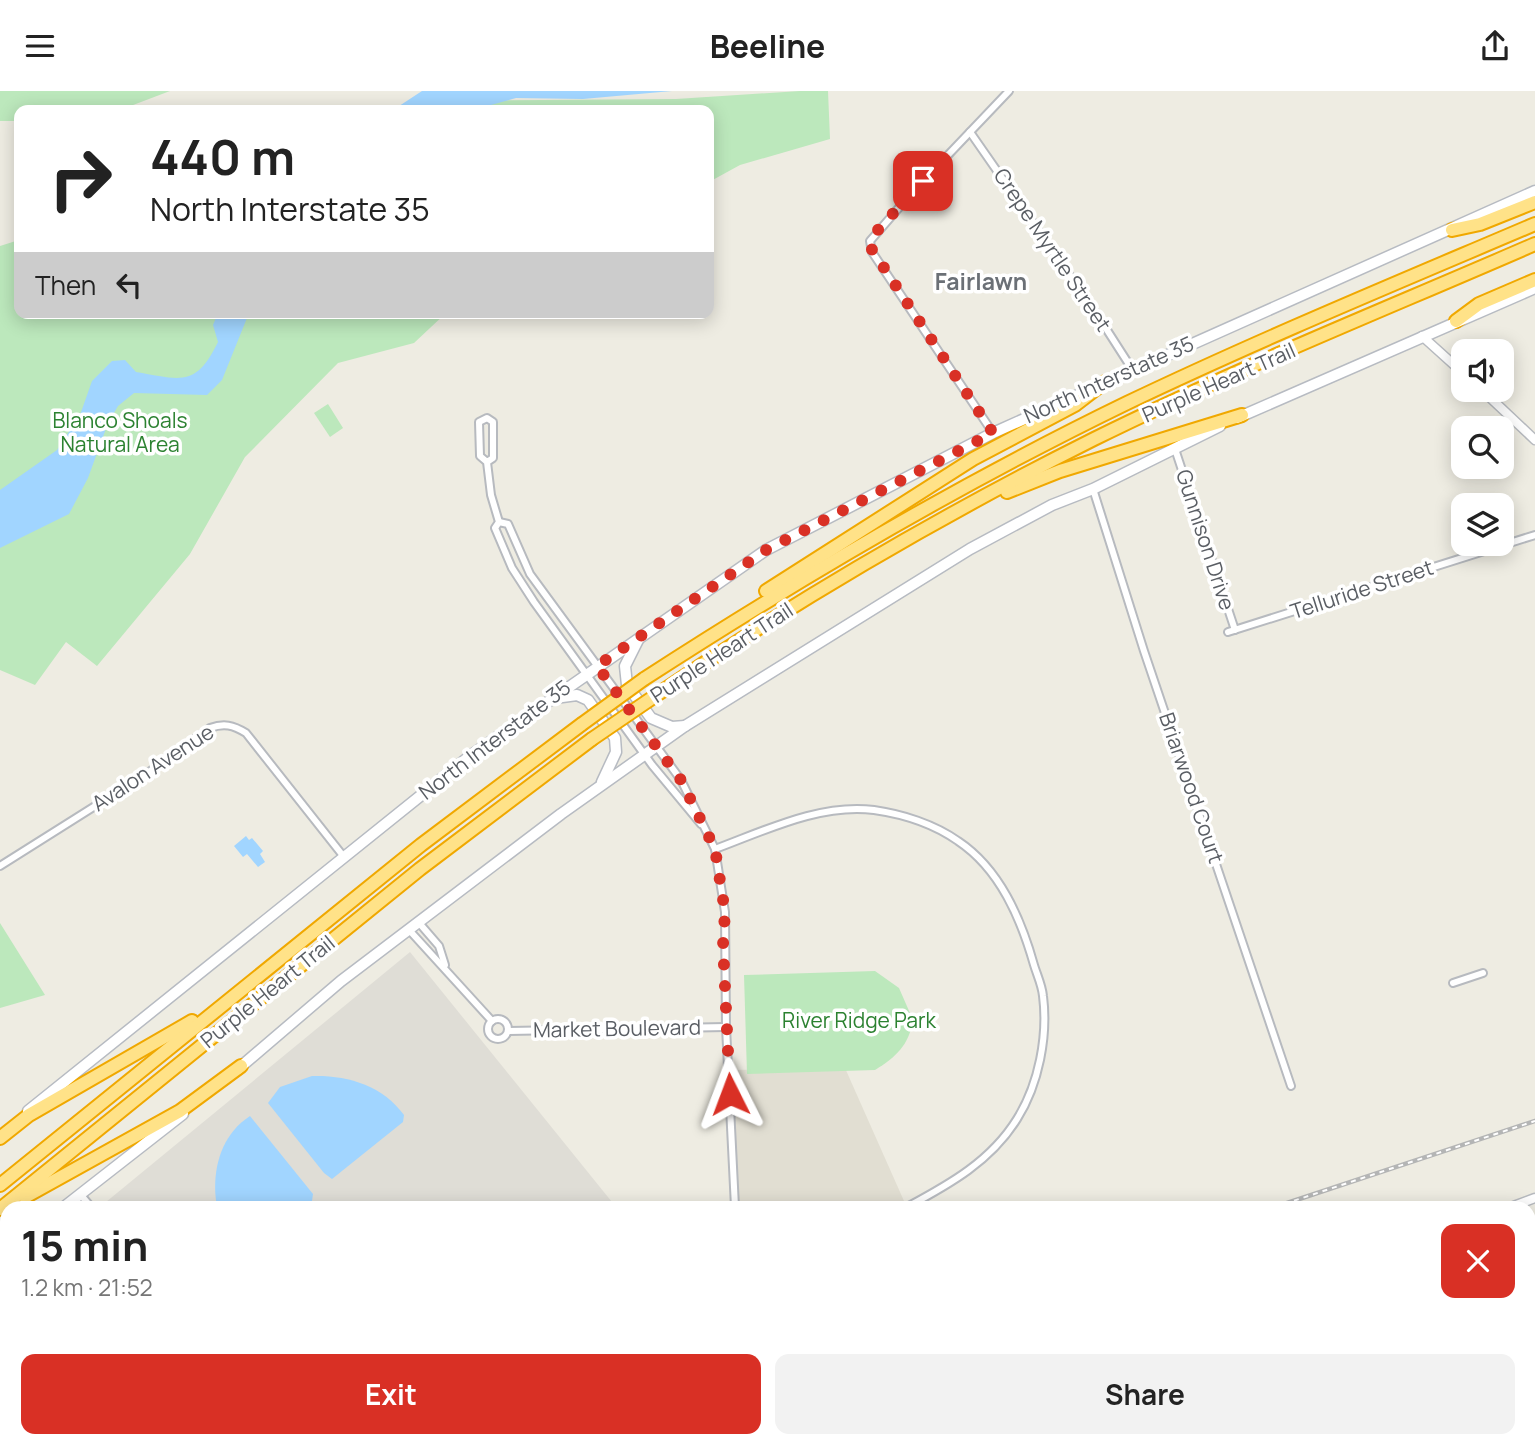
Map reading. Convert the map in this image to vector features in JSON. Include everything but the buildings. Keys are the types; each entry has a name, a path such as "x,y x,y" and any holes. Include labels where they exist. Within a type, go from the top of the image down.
{"highway":[{"path":"1452,230 1479,224 1535,202"},
{"name":"Purple Heart Trail","path":"0,1185 478,800 644,679 841,555 1055,439 1197,371 1535,224"},
{"name":"Purple Heart Trail","path":"11,1201 420,869 592,739 791,607 1059,457 1175,402 1535,244"},
{"path":"1456,321 1479,304 1535,280"},
{"path":"644,679 661,663 853,534 972,459 1074,405 1105,382"},
{"path":"952,515 1060,471 1242,415"},
{"path":"0,1137 29,1115 231,997"},
{"path":"16,1201 174,1114 242,1066"}],"main road":[{"name":"North Interstate 35","path":"0,1137 470,756 766,550 993,433 1535,191"},
{"path":"75,1201 242,1066 341,981 600,786 685,726 970,549 1052,505 1093,489 1242,415 1535,288"},
{"path":"640,637 627,658 627,685 652,718 672,727 685,726"},
{"path":"544,702 565,695 588,700 615,738 616,752 600,786"}],"street":[{"path":"993,433 872,252 870,241 1009,91"},
{"name":"Crepe Myrtle Street","path":"970,132 1132,369"},
{"path":"1422,336 1451,362"},
{"path":"1495,402 1535,440"},
{"path":"487,462 493,458 494,446 493,422 487,418 479,422 480,456 487,462 491,495 499,522"},
{"name":"Gunnison Drive","path":"1175,449 1232,631"},
{"name":"Briarwood Court","path":"1093,489 1144,651 1291,1086"},
{"path":"499,522 508,524 530,574 696,804 715,849 725,912 726,1027 735,1201"},
{"path":"499,522 495,528 512,568 645,754 704,827"},
{"name":"Telluride Street","path":"1232,631 1535,535"},
{"name":"Avalon Avenue","path":"0,866 149,772 210,728 220,725 231,725 246,733 344,857"},
{"path":"715,849 812,815 840,810 872,810 918,821 958,841 992,872 1031,948 1043,993 1042,1042 1037,1076 1018,1118 999,1144 971,1170 917,1201"},
{"name":"Market Boulevard","path":"420,924 439,946 446,967"},
{"name":"Market Boulevard","path":"410,931 446,967 492,1021"},
{"path":"1452,983 1483,973"},
{"name":"Market Boulevard","path":"492,1021 503,1020 509,1031"},
{"name":"Market Boulevard","path":"492,1021 488,1029 492,1037 500,1039 509,1031 726,1027"},
{"path":"80,1195 86,1201"}],"shaded area":[{"path":"410,952 611,1201 107,1201"},
{"path":"845,1068 904,1201 737,1201 731,1070"}],"green space":[{"path":"0,91 170,91 133,105 14,105 14,121 0,121"},
{"path":"828,91 830,139 740,165 714,179 714,105 416,105 419,101 676,99"},
{"name":"Blanco Shoals Natural Area","path":"14,242 14,319 440,319 414,343 338,363 245,457 190,554 97,666 66,642 35,685 0,670 0,246"},
{"path":"328,404 343,428 330,437 314,413"},
{"path":"0,923 45,995 0,1008"},
{"name":"River Ridge Park","path":"875,971 899,988 913,1020 905,1043 889,1060 875,1070 747,1074 744,975"}],"water":[{"path":"422,91 672,91 583,99 516,98 491,105 401,105"},
{"path":"216,319 247,319 222,380 207,395 134,393 118,406 108,423 88,478 69,514 0,548 0,490 57,450 80,415 92,381 112,361 125,360 136,372 165,377 186,377 195,373 210,357 218,342 213,325"},
{"path":"246,836 249,840 252,838 263,851 260,854 265,862 258,867 247,854 243,857 234,846"},
{"path":"312,1076 338,1077 363,1084 385,1096 404,1115 403,1122 332,1179 324,1173 268,1103 280,1087"},
{"path":"250,1116 313,1194 312,1201 216,1201 215,1182 220,1157 224,1145 239,1124"}],"railway":[{"path":"1293,1201 1535,1121"}],"district":[{"name":"Fairlawn","path":"981,282"}],"route":[{"path":"730,1094 723,945 725,912 715,849 696,804 681,780 597,666 766,550 993,433 872,252 870,241 876,232 923,181"}]}
